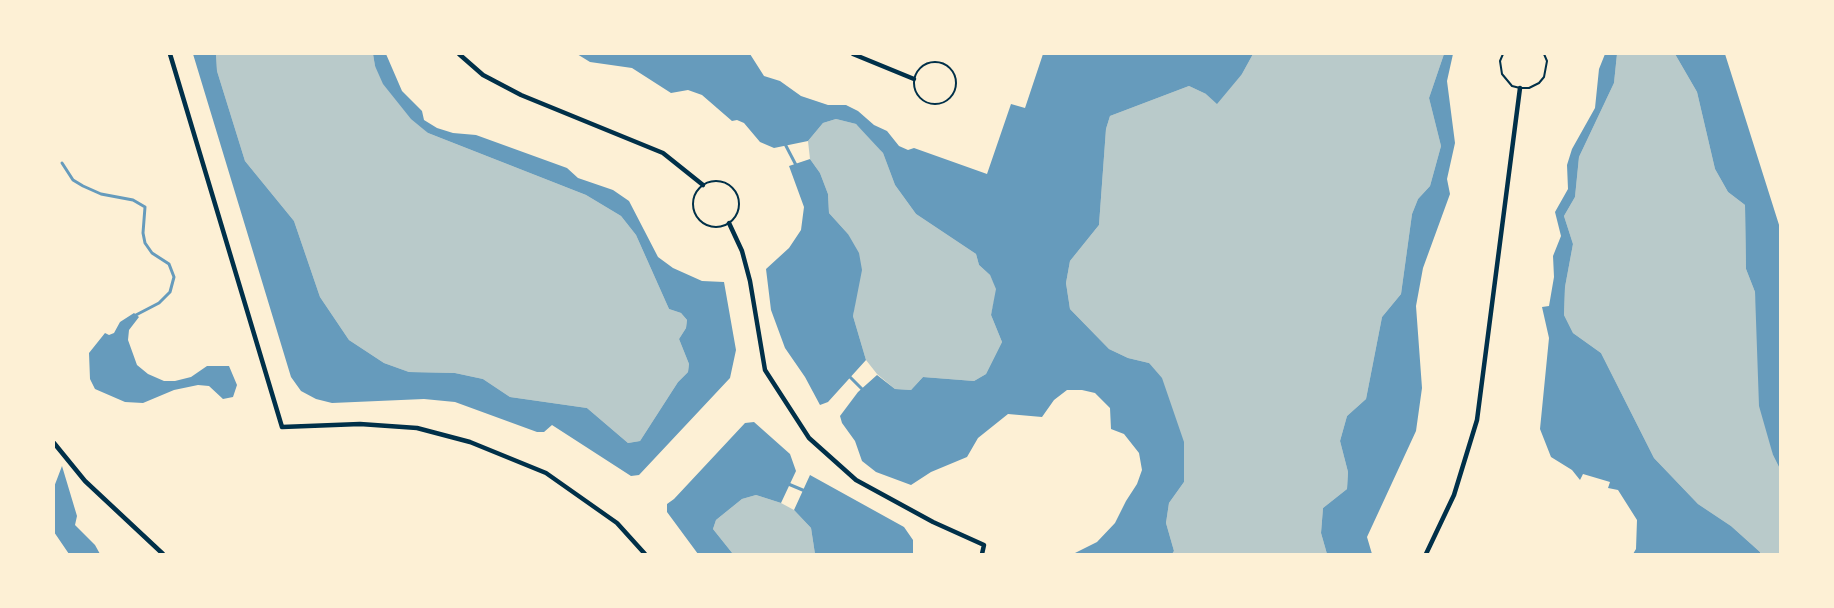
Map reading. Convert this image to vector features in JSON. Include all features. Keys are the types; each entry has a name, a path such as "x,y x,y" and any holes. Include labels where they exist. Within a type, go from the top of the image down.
{"street":[{"path":"170,54 282,427 360,424 417,428 470,442 546,472 617,524 645,554"},
{"path":"459,54 483,75 522,95 663,153 703,185"},
{"path":"853,54 914,79"},
{"path":"1426,554 1454,495 1477,420 1520,88"},
{"path":"729,223 742,251 750,281 765,370 809,438 856,480 933,522 984,545 982,554"},
{"path":"54,443 85,480 163,554"}],"lane":[{"path":"1503,54 1500,61 1502,74 1512,86 1520,88 1529,88 1539,83 1544,77 1547,61 1544,54"},
{"path":"937,62 948,67 953,72 955,88 947,100 931,104 919,97 915,91 914,79 922,67 937,62"},
{"path":"710,181 720,181 733,188 740,204 738,212 729,223 713,227 705,224 696,215 693,201 696,193 703,185 710,181"}],"shaded area":[{"path":"216,54 373,54 375,66 428,133 586,195 621,216 636,235 669,309 681,313 687,320 686,328 679,339 689,364 688,372 678,382 640,441 628,443 587,408 510,397 483,379 455,373 409,372 384,363 349,340 320,297 294,221 245,161 217,71"},
{"path":"1253,54 1444,54 1429,98 1441,146 1430,186 1418,199 1412,214 1401,294 1382,317 1366,399 1347,416 1340,441 1348,472 1347,489 1323,508 1321,533 1327,554 1172,554 1174,551 1166,523 1169,503 1184,482 1149,363 1128,358 1109,349 1070,309 1066,283 1070,261 1099,225 1106,129 1110,116 1189,86 1206,94 1242,74"},
{"path":"1617,54 1675,54 1697,92 1715,169 1728,192 1745,205 1746,269 1755,292 1773,455 1780,469 1780,554 1760,554 1731,526 1698,504 1654,458 1601,353 1573,333 1564,315 1565,287 1573,244 1564,216 1575,197 1579,157 1614,83"},
{"path":"836,119 856,124 870,136 883,153 895,185 916,214 976,254 979,265 990,275 997,289 991,315 1002,342 986,374 974,381 923,377 911,390 895,389 877,374 866,360 853,316 856,295 848,234 829,213 828,194 820,173 810,159 808,141 823,123"},
{"path":"756,495 781,503 794,510 811,528 815,554 733,554 713,529 716,520 742,499"}],"water":[{"path":"193,54 216,54 217,71 245,161 294,221 320,297 349,340 384,363 409,372 455,373 483,379 510,397 587,408 628,443 640,441 678,382 688,372 689,364 679,339 686,328 687,320 681,313 669,309 636,235 621,216 586,195 428,133 411,119 383,84 375,66 373,54 386,54 402,91 422,111 424,120 437,128 453,133 476,135 567,168 578,178 613,190 629,201 658,257 673,268 702,281 724,282 736,350 730,378 639,475 631,476 552,425 544,432 537,432 455,402 424,399 332,403 316,399 301,391 291,377"},
{"path":"577,54 750,54 764,76 780,81 801,96 828,105 846,105 858,111 874,125 887,131 899,146 908,150 914,148 987,174 1011,104 1025,108 1043,54 1253,54 1242,74 1217,104 1206,94 1189,86 1110,116 1106,129 1099,225 1070,261 1066,283 1070,309 1109,349 1128,358 1149,363 1162,378 1184,442 1184,482 1169,503 1166,523 1174,551 1172,554 1073,554 1097,542 1115,523 1137,484 1142,470 1139,453 1124,434 1111,429 1110,408 1095,393 1082,390 1067,390 1054,400 1042,417 1008,414 978,438 967,457 931,472 911,485 876,472 862,461 855,441 842,423 840,416 858,392 877,375 895,389 911,390 923,377 974,381 986,374 1002,342 991,315 996,289 990,275 979,265 976,254 916,214 895,185 883,153 856,124 836,119 823,123 808,141 774,148 760,142 744,123 737,120 732,121 702,95 688,90 671,93 632,68 590,62"},
{"path":"1444,54 1453,54 1447,81 1455,143 1447,179 1450,194 1423,268 1416,306 1422,388 1416,431 1367,537 1372,554 1327,554 1321,533 1323,508 1347,489 1348,472 1340,441 1347,416 1366,399 1382,317 1401,294 1412,214 1418,199 1430,186 1441,146 1429,98"},
{"path":"1605,54 1617,54 1614,83 1579,157 1575,197 1564,216 1573,244 1565,287 1564,315 1573,333 1601,353 1654,458 1698,504 1731,526 1760,554 1633,554 1636,549 1637,520 1618,490 1608,488 1610,482 1583,474 1580,480 1572,470 1551,457 1540,429 1549,338 1542,307 1549,306 1554,277 1553,256 1561,236 1555,212 1568,189 1567,165 1572,149 1595,108 1599,69"},
{"path":"1675,54 1725,54 1780,228 1780,469 1773,455 1759,406 1755,292 1746,269 1745,205 1728,192 1715,169 1697,92"},
{"path":"810,159 820,173 828,194 829,213 848,234 859,253 862,270 853,316 866,360 828,402 820,405 805,377 785,348 771,310 766,269 789,248 801,230 804,207 789,166"},
{"path":"134,313 139,317 129,330 128,340 137,365 148,374 164,381 175,381 191,377 207,366 229,366 237,385 233,397 223,399 209,386 198,385 174,390 143,403 125,402 95,389 90,379 89,353 105,333 109,335 114,333 120,322"},
{"path":"754,422 790,454 796,471 781,503 756,495 742,499 716,520 713,529 733,554 698,554 667,512 667,504 674,499 745,423"},
{"path":"62,466 77,516 75,525 95,545 100,554 69,554 54,532 54,487"},
{"path":"810,475 904,527 913,540 913,554 815,554 811,528 794,510"}],"waterway":[{"path":"785,144 797,167"},
{"path":"62,163 73,180 83,186 101,194 133,200 145,207 143,233 145,243 152,253 169,264 174,277 170,292 159,303 134,316"},
{"path":"848,375 863,390"},
{"path":"786,483 805,491"}]}
